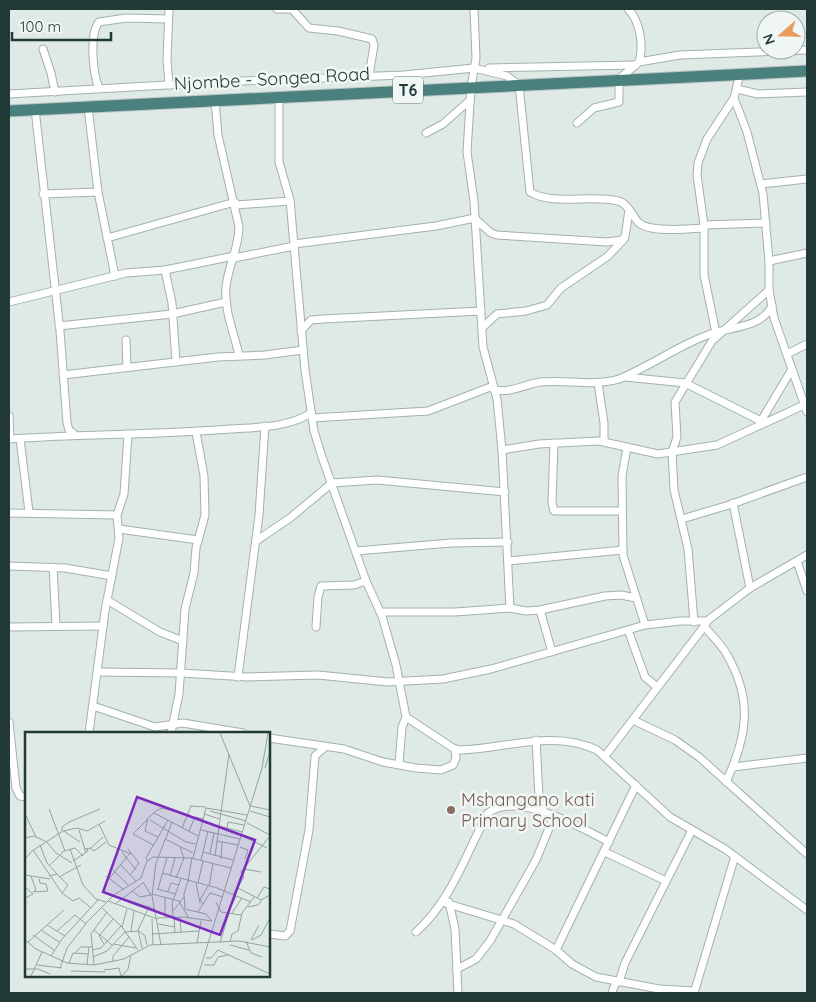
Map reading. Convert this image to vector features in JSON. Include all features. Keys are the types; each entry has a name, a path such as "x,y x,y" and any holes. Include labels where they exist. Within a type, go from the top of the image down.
{"highway":[{"name":"Njombe - Songea Road","path":"9,111 807,71"}],"street":[{"path":"169,9 169,85"},
{"path":"277,9 291,9 309,28 338,31 372,39 374,45 369,76"},
{"path":"474,9 476,24 474,68 466,152 473,192 485,360 493,388 502,450 510,608"},
{"path":"577,123 594,108 619,102 620,79 638,63 640,38 636,19 628,9"},
{"path":"99,88 93,65 97,23 105,20 126,18 168,19"},
{"path":"43,49 51,73 54,92"},
{"path":"485,70 638,63 680,55 807,50"},
{"path":"9,94 99,88 412,75 474,68 507,76 518,85 530,192 546,199 581,197 618,201 629,210 640,224 652,228 766,223"},
{"path":"485,70 502,86"},
{"path":"719,332 704,275 704,226 697,175 698,163 707,139 734,98 738,89 740,73"},
{"path":"738,89 758,94 807,92"},
{"path":"279,96 278,153 290,201 302,350 312,415 317,441 366,581 380,612 400,682 406,717 402,727 399,763"},
{"path":"502,450 554,443 604,441 658,454 710,447 762,421 805,403 772,306 769,290 769,261 761,184 747,132 734,98"},
{"path":"215,100 218,135 235,204 239,238 226,285 226,302 239,355"},
{"path":"426,133 443,124 470,100"},
{"path":"88,107 98,192 115,276"},
{"path":"35,109 53,290 59,326 68,428 75,435"},
{"path":"761,184 807,179"},
{"path":"43,194 98,192"},
{"path":"107,238 235,204 290,201"},
{"path":"482,328 497,314 526,311 547,305 568,282 608,256 625,237 629,210"},
{"path":"475,219 491,233 503,236 584,242 618,241 625,237"},
{"path":"9,302 53,290 140,271 165,270 294,245 336,241 475,219"},
{"path":"769,261 807,252"},
{"path":"165,270 172,314 176,362"},
{"path":"694,622 688,549 676,500 672,452 677,437 675,402 704,352 719,332 769,290"},
{"path":"59,326 172,314 226,302"},
{"path":"9,416 9,439 20,439 75,435 196,432 288,424 312,415 428,411 493,388 512,391 541,382 605,383 625,376 719,332 762,318 772,306"},
{"path":"301,331 310,321 314,320 364,315 481,312"},
{"path":"299,313 314,320"},
{"path":"126,340 127,367"},
{"path":"787,354 807,344"},
{"path":"63,375 239,355 265,355 302,350"},
{"path":"762,421 792,369"},
{"path":"625,376 685,383 762,421"},
{"path":"598,383 604,422 604,441"},
{"path":"238,677 256,541 265,426"},
{"path":"171,732 182,673 185,608 194,573 198,540 205,515 205,501 196,432"},
{"path":"89,732 107,600 117,556 119,528 117,515 124,494 128,434"},
{"path":"20,439 29,512"},
{"path":"554,443 552,503 554,511 622,511"},
{"path":"627,447 622,476 623,550 626,568 645,625"},
{"path":"682,519 807,476"},
{"path":"256,541 290,518 332,483 384,481 505,492"},
{"path":"733,503 750,588"},
{"path":"9,513 117,515"},
{"path":"119,528 198,540"},
{"path":"356,551 451,543 508,542"},
{"path":"508,561 623,550"},
{"path":"605,756 706,624 750,588 807,555"},
{"path":"797,561 807,591"},
{"path":"9,566 53,567 112,576"},
{"path":"53,567 56,625"},
{"path":"316,627 318,597 321,586 354,585 366,581"},
{"path":"380,612 455,612 510,608 526,611 540,610 605,596 620,595 636,598"},
{"path":"107,600 160,632 183,641"},
{"path":"540,610 552,652"},
{"path":"98,672 182,673 238,677 318,675 366,681 400,682 444,679 491,669 645,625 694,622 706,624 726,653 744,697 745,727 726,782"},
{"path":"9,627 103,626"},
{"path":"628,630 645,678 656,687"},
{"path":"93,706 155,727 183,723 237,732"},
{"path":"406,717 455,749 468,750 536,740 588,746 605,756 670,817 736,856 807,910"},
{"path":"633,720 675,740 726,782 807,854"},
{"path":"9,722 16,788 20,796 25,797"},
{"path":"270,738 344,749 383,762 434,770 448,768 456,762 455,749"},
{"path":"536,740 539,796 543,812"},
{"path":"270,934 285,936 290,931 309,830 315,756 325,747"},
{"path":"733,766 807,758"},
{"path":"556,950 636,785"},
{"path":"416,932 428,922 442,902 488,813 496,807 504,806 543,812 609,842"},
{"path":"457,969 469,964 482,954 536,860 554,816"},
{"path":"612,993 625,962 692,830"},
{"path":"604,852 666,881"},
{"path":"442,902 502,918 556,950 584,971 596,977 659,989 694,992 736,856"},
{"path":"446,894 455,929 458,993"}],"place":[{"name":"Mshangano kati Primary School","path":"451,810"}]}
